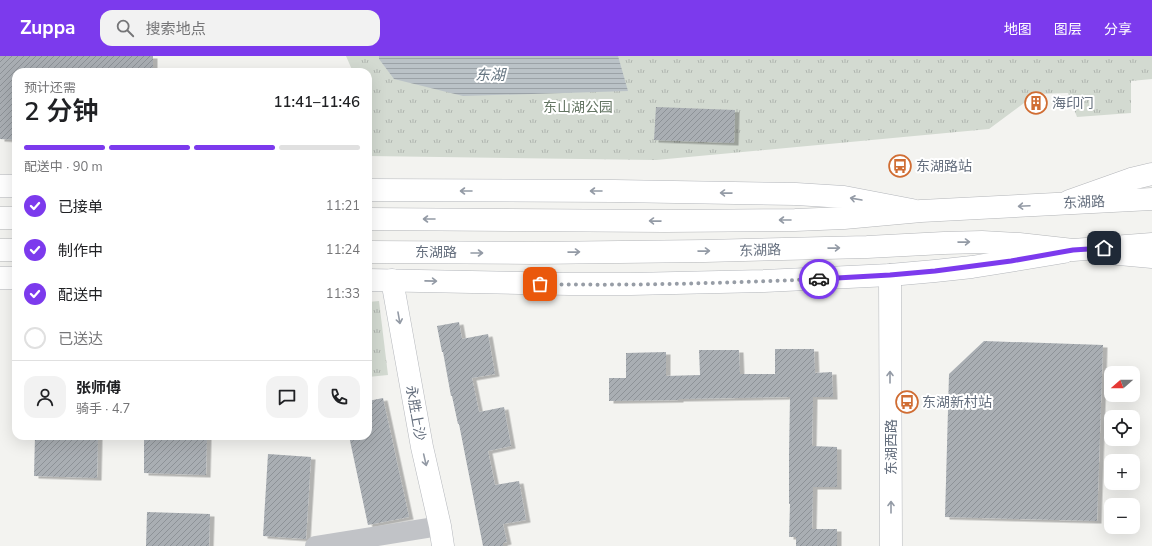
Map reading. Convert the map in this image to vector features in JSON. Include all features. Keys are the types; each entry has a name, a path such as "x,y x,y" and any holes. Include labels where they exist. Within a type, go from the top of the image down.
{"main road":[{"path":"1063,203 1131,179 1152,174"},
{"path":"372,190 616,191 796,194 844,197 921,211"},
{"name":"东湖路","path":"372,219 665,221 795,220 844,218 921,211 1152,199"},
{"path":"0,218 12,218"},
{"name":"东湖路","path":"372,252 536,253 757,250 982,242 1020,244 1073,250 1152,244"},
{"path":"0,250 12,250"},
{"path":"372,280 569,284 764,281 890,275 972,267 1073,250 1152,257"},
{"name":"东湖西路","path":"890,275 891,546"},
{"path":"0,278 12,278"},
{"name":"永胜上沙","path":"392,280 422,447 441,536"}],"street":[{"path":"315,546 441,536"}],"green space":[{"name":"东山湖公园","path":"346,56 1152,56 1152,79 1131,81 1131,113 1077,117 1068,93 1036,94 989,129 656,160 372,156 372,68 351,68"},
{"path":"379,301 388,375 372,377 372,302"}],"water":[{"name":"东湖","path":"379,56 618,56 628,91 463,96 394,79 379,59"}],"building":[{"path":"0,56 153,56 153,68 12,68 12,140 0,139"},
{"path":"656,107 735,110 734,143 654,140"},
{"path":"459,322 462,339 488,334 495,374 472,378 479,412 504,407 511,446 488,451 495,485 519,481 526,520 503,524 507,542 503,543 503,546 483,546 459,424 451,396 442,352 437,326"},
{"path":"984,341 1103,345 1097,521 945,517 949,374"},
{"path":"775,349 814,349 815,373 832,372 833,397 813,397 812,446 837,447 837,487 813,487 812,529 837,529 837,546 796,546 796,537 789,537 790,397 609,401 609,378 626,378 626,353 666,352 666,376 700,375 699,350 739,350 740,374 775,374"},
{"path":"383,398 409,517 368,525 350,440 372,440 372,400"},
{"path":"35,440 98,440 97,478 34,476"},
{"path":"144,440 207,440 206,475 144,473"},
{"path":"268,454 311,457 306,539 263,536"},
{"path":"147,512 210,514 209,546 146,546"}],"way so far":[{"path":"540,284 631,284 819,279"}],"place":[{"name":"海印门","path":"1036,103"},
{"name":"东湖路站","path":"900,166"},
{"name":"东湖新村站","path":"907,402"}],"route":[{"path":"819,279 890,275 972,267 1073,250 1104,248"}]}
